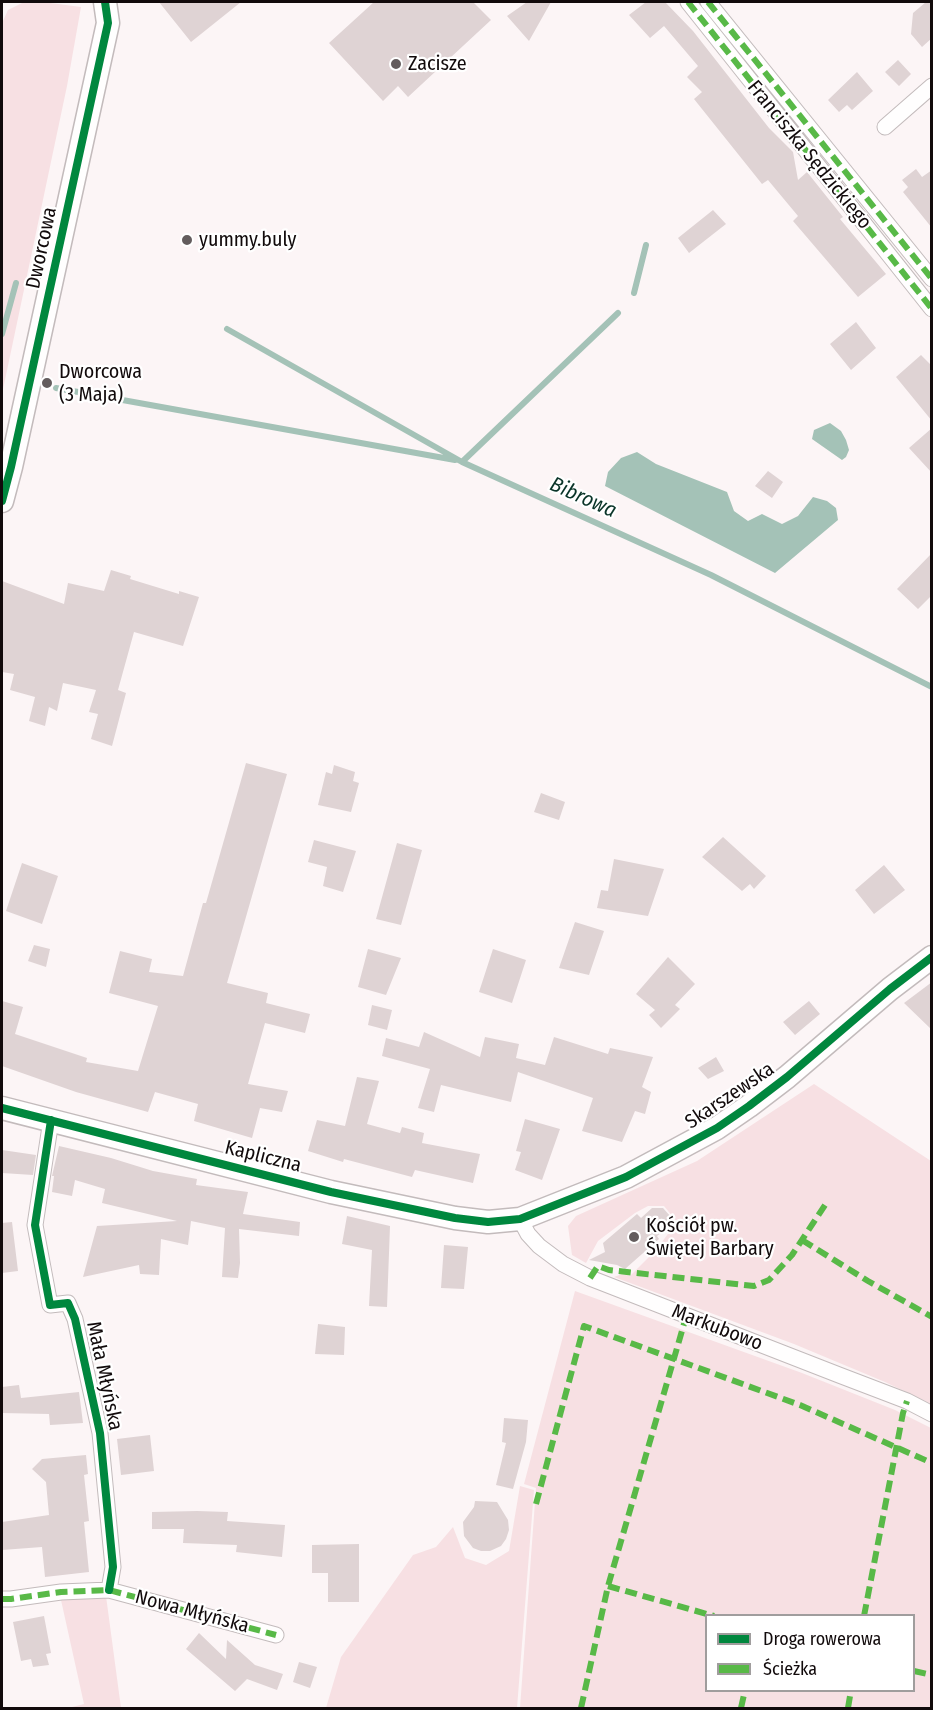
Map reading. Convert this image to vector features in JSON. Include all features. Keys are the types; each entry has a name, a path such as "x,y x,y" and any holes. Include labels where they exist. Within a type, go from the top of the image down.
{"street":[{"name":"Dworcowa","path":"2,501 108,23 105,2"},
{"name":"Franciszka Sędzickiego","path":"688,2 932,309"},
{"name":"Franciszka Sędzickiego","path":"708,2 932,279"},
{"path":"885,128 932,86"},
{"name":"Skarszewska","path":"520,1219 626,1177 717,1128 787,1077 890,989 932,957"},
{"name":"Kapliczna","path":"2,1108 331,1192 455,1218 488,1222 520,1219"},
{"name":"Mała Młyńska","path":"51,1120 35,1225 50,1305 68,1303 75,1318 100,1433 113,1567 109,1590"},
{"name":"Markubowo","path":"520,1219 528,1234 539,1246 563,1264 590,1278 907,1401 932,1414"},
{"path":"2,1599 62,1592 109,1590"},
{"name":"Nowa Młyńska","path":"109,1590 276,1635"}],"shaded area":[{"path":"24,2 81,7 67,86 2,394 2,23 8,10"},
{"path":"830,423 841,431 846,440 849,450 842,460 812,439 814,430"},
{"path":"637,452 656,464 727,492 734,511 748,521 762,514 782,524 798,516 813,497 827,501 836,508 838,520 775,573 605,486 608,472 621,458"},
{"path":"814,1084 931,1161 931,1404 794,1344 614,1277 622,1274 630,1276 655,1251 677,1222 664,1206 648,1206 635,1213 598,1241 586,1263 572,1255 568,1226 576,1216 697,1161"},
{"path":"575,1291 802,1373 895,1410 931,1428 931,1708 520,1708 536,1488 524,1484"},
{"path":"520,1486 534,1490 517,1708 326,1708 341,1657 413,1555 436,1547 453,1527 465,1558 486,1565 509,1551"},
{"path":"106,1596 121,1708 68,1708 84,1704 61,1600"}],"building":[{"path":"159,2 241,2 191,42"},
{"name":"Zacisze","path":"374,2 473,2 491,20 408,97 398,86 383,101 329,43"},
{"path":"527,2 551,2 529,41 507,16"},
{"path":"646,2 665,2 693,31 769,128 793,152 798,180 807,172 843,217 840,219 886,274 858,297 793,221 798,216 768,180 762,184 694,99 702,92 687,77 698,66 664,26 650,38 629,15"},
{"path":"926,2 932,2 932,38 922,47 911,34 913,13"},
{"path":"898,60 911,74 899,86 885,72"},
{"path":"857,72 873,91 852,110 847,105 839,112 828,100"},
{"path":"916,169 922,177 932,170 932,228 903,192 908,187 902,180"},
{"path":"713,210 726,224 689,253 678,238"},
{"path":"856,322 876,348 851,370 830,344"},
{"path":"921,355 932,366 932,421 896,377"},
{"path":"932,428 932,473 909,448"},
{"path":"768,471 783,482 772,498 755,486"},
{"path":"932,553 932,595 918,609 897,589"},
{"path":"111,570 131,576 130,579 179,594 179,591 199,597 183,646 134,632 118,690 126,693 112,746 91,739 98,714 89,712 96,690 63,683 57,711 49,707 45,726 29,721 35,697 10,690 14,674 2,672 2,581 64,604 68,583 104,591"},
{"path":"246,763 287,774 227,983 268,993 266,1003 310,1014 305,1033 265,1023 248,1084 288,1091 282,1112 260,1108 252,1138 194,1121 198,1104 155,1092 148,1112 76,1092 2,1066 2,1001 23,1007 15,1034 87,1058 86,1062 138,1071 158,1006 109,993 120,951 152,959 149,972 183,976"},
{"path":"334,765 355,772 353,781 359,783 351,812 318,805 326,772 332,774"},
{"path":"541,793 565,802 559,820 534,812"},
{"path":"723,837 766,876 754,889 750,884 742,891 702,857"},
{"path":"314,840 356,851 343,892 323,886 327,867 308,862"},
{"path":"397,843 422,850 401,925 376,919"},
{"path":"614,859 664,869 648,916 597,908 601,890 608,891"},
{"path":"22,863 58,876 42,924 6,911"},
{"path":"884,865 905,890 874,914 855,890"},
{"path":"575,922 604,931 589,975 559,968"},
{"path":"34,945 50,949 46,967 28,961"},
{"path":"368,949 401,958 386,995 358,987"},
{"path":"493,949 526,960 512,1003 479,992"},
{"path":"668,957 695,984 675,1005 680,1009 661,1028 649,1015 655,1010 636,994"},
{"path":"932,982 932,1030 904,1003"},
{"path":"809,1001 820,1014 795,1035 783,1022"},
{"path":"372,1005 392,1010 387,1030 368,1025"},
{"path":"424,1032 480,1057 485,1037 519,1044 516,1058 545,1065 554,1037 608,1054 610,1048 653,1057 642,1087 651,1092 645,1114 635,1111 622,1142 582,1131 593,1098 518,1072 511,1102 441,1085 434,1112 418,1108 430,1069 382,1056 386,1038 419,1047"},
{"path":"716,1057 724,1071 708,1079 698,1068"},
{"path":"357,1077 379,1081 367,1124 400,1133 402,1127 424,1133 422,1143 480,1154 473,1183 415,1170 412,1177 344,1159 343,1162 308,1151 317,1120 345,1126"},
{"path":"525,1119 560,1129 542,1180 515,1170 521,1152 516,1151"},
{"path":"59,1146 153,1171 197,1179 196,1185 248,1192 243,1214 300,1222 299,1236 239,1229 238,1278 222,1277 225,1228 191,1221 188,1245 161,1239 159,1275 140,1274 139,1265 83,1277 97,1226 177,1221 102,1203 105,1189 75,1180 72,1196 52,1192 54,1176 52,1176"},
{"path":"2,1150 36,1155 33,1175 2,1173"},
{"name":"Kościół pw. Świętej Barbary","path":"652,1208 663,1208 671,1217 670,1226 625,1269 617,1265 589,1260 605,1252 603,1243 637,1214 641,1218"},
{"path":"347,1216 390,1226 387,1307 369,1306 372,1250 342,1244"},
{"path":"12,1222 18,1271 2,1273 2,1223"},
{"path":"444,1245 468,1247 464,1289 441,1288"},
{"path":"318,1324 345,1327 344,1355 315,1354"},
{"path":"19,1385 21,1398 79,1392 83,1423 50,1425 49,1414 2,1413 2,1387"},
{"path":"504,1418 528,1420 526,1442 513,1489 496,1485 506,1443 502,1442"},
{"path":"150,1435 154,1471 121,1475 117,1439"},
{"path":"86,1455 88,1474 84,1475 89,1521 84,1522 89,1572 45,1577 42,1547 2,1550 2,1522 49,1515 46,1482 32,1469 42,1459"},
{"path":"475,1501 497,1502 508,1520 509,1530 506,1539 501,1546 490,1551 473,1548 464,1536 463,1522 474,1507"},
{"path":"152,1512 228,1512 227,1521 285,1525 282,1557 236,1552 237,1545 183,1543 184,1529 152,1529"},
{"path":"359,1544 359,1602 328,1602 328,1573 312,1573 312,1545"},
{"path":"44,1616 51,1653 46,1654 49,1665 33,1667 31,1659 21,1661 13,1622"},
{"path":"199,1633 226,1659 227,1640 255,1665 283,1674 277,1690 247,1679 235,1691 186,1649"},
{"path":"299,1662 317,1667 310,1688 293,1682"}],"waterway":[{"path":"634,293 646,245"},
{"path":"2,334 16,283"},
{"path":"462,462 618,313"},
{"name":"Bibrowa","path":"227,329 462,462 711,575 932,687"},
{"path":"56,388 455,460"}],"marked path":[{"path":"688,2 932,309"},
{"path":"708,2 932,279"},
{"path":"590,1278 598,1266 609,1270 754,1286 769,1280 792,1255 827,1202"},
{"path":"802,1240 932,1317"},
{"path":"581,1708 608,1586 686,1317"},
{"path":"536,1504 584,1326 800,1405 932,1463"},
{"path":"864,1614 907,1401"},
{"path":"608,1586 707,1614"},
{"path":"2,1599 61,1592 109,1590 276,1635"},
{"path":"915,1671 932,1675"},
{"path":"741,1708 745,1692"},
{"path":"848,1708 851,1692"}],"cycle path":[{"path":"2,501 108,23 105,2"},
{"path":"2,1108 331,1192 455,1218 488,1222 520,1219 626,1177 717,1128 787,1077 890,989 932,957"},
{"path":"51,1120 35,1225 50,1305 68,1303 75,1319 100,1433 113,1567 109,1590"}],"place":[{"name":"Zacisze","path":"396,64"},
{"name":"yummy.buly","path":"187,240"},
{"name":"Dworcowa (3 Maja)","path":"47,383"},
{"name":"Kościół pw. Świętej Barbary","path":"634,1237"}]}
